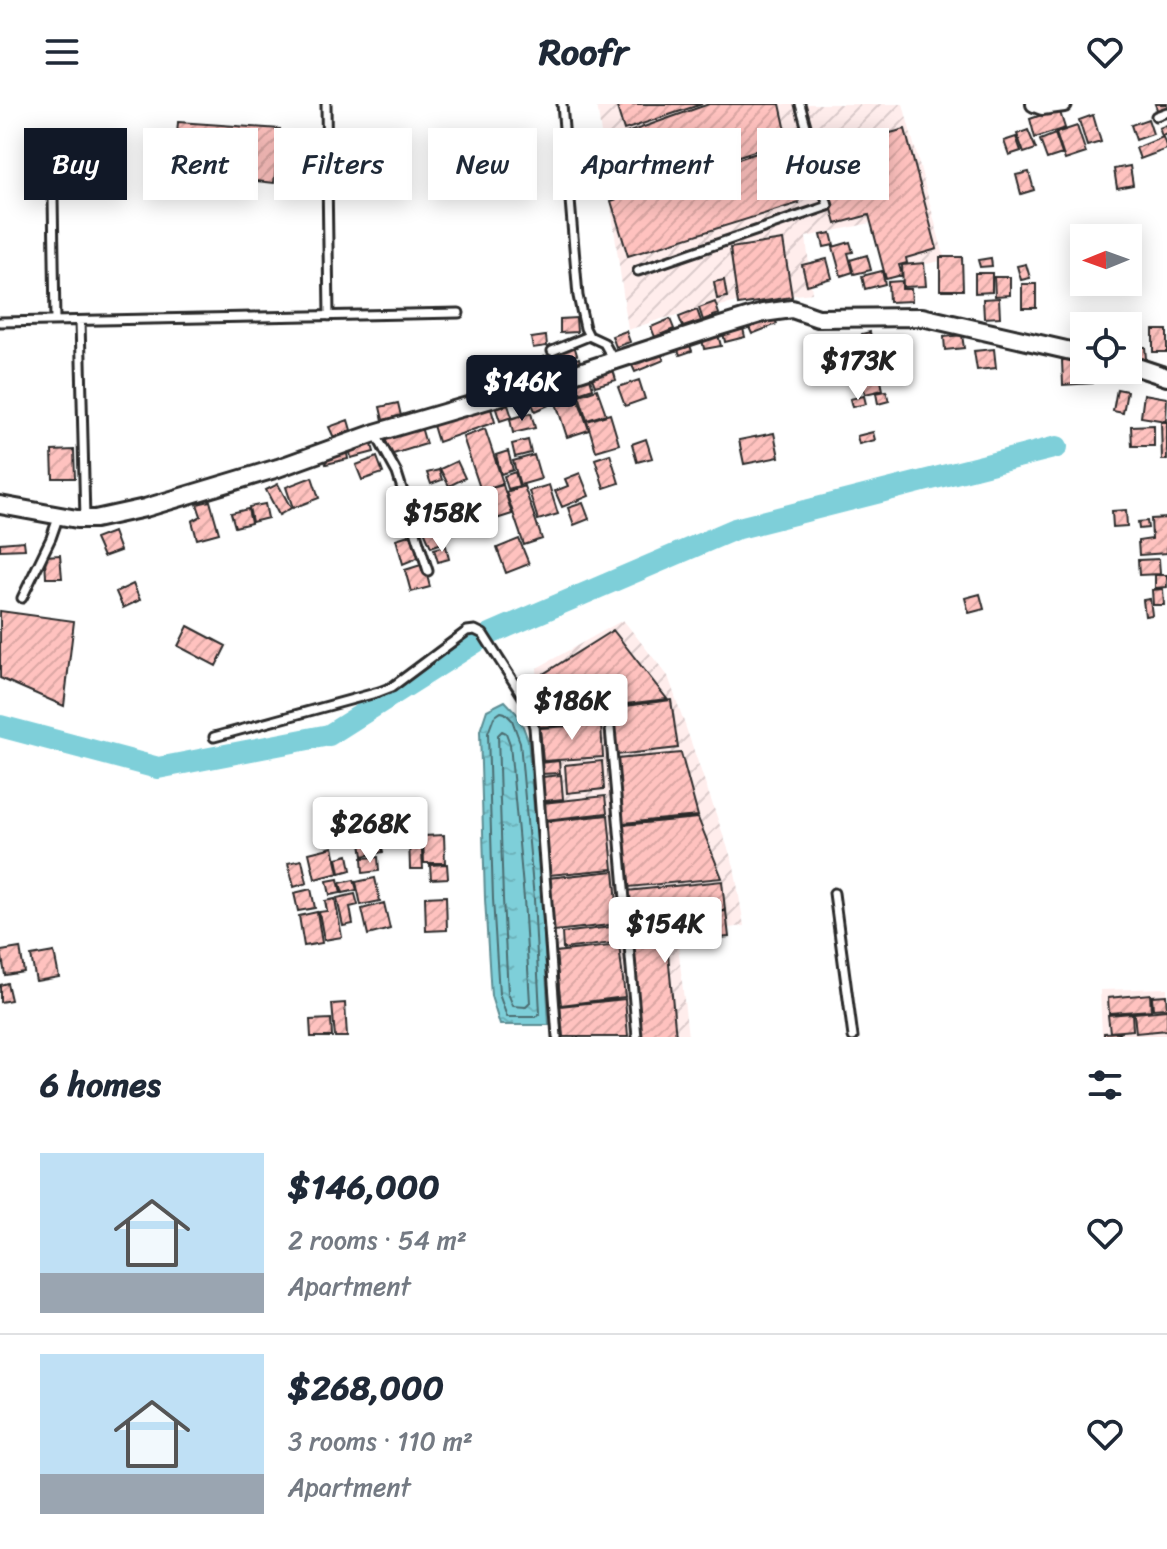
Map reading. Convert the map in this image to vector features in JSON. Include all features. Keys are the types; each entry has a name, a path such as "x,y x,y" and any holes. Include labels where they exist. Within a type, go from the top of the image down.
{"street":[{"path":"1034,104 1042,107 1064,104"},
{"path":"0,505 85,519 145,508 751,317 792,309 818,318 922,317 1070,351"},
{"path":"1142,369 1167,377"}],"lane":[{"path":"326,104 329,316"},
{"path":"562,104 578,296 589,336 604,343 614,361"},
{"path":"638,271 828,206 800,104"},
{"path":"1156,116 1167,112"},
{"path":"53,200 55,321"},
{"path":"0,322 459,313"},
{"path":"80,321 85,519"},
{"path":"552,351 589,336"},
{"path":"375,433 397,473 428,571"},
{"path":"22,598 59,516"},
{"path":"214,737 392,687 467,631 475,630 483,634 527,703 534,727 557,1037"},
{"path":"610,728 637,1037"},
{"path":"834,893 853,1037"}],"shaded area":[{"path":"597,104 903,104 945,260 898,270 880,221 806,237 812,293 738,302 661,319 628,330 610,200 741,200 741,128 600,128"},
{"path":"623,620 668,676 734,866 744,926 677,935 688,1037 562,1037 537,668"},
{"path":"1167,988 1167,1037 1102,1037 1100,990"}],"water":[{"path":"505,701 519,716 528,740 549,1025 500,1025 491,996 480,731 487,710"}],"building":[{"path":"616,104 702,104 630,128 623,128"},
{"path":"709,104 780,104 785,128 757,128 757,150 741,155 741,128 641,128"},
{"path":"1155,104 1167,104 1167,109 1158,112"},
{"path":"1059,109 1065,128 1035,138 1030,119"},
{"path":"1093,115 1101,142 1087,146 1079,120"},
{"path":"1148,119 1153,134 1136,140 1131,125"},
{"path":"178,122 274,129 274,183 258,181 258,128 178,128"},
{"path":"1167,125 1167,134 1162,136 1159,128"},
{"path":"1077,126 1086,153 1065,160 1056,133"},
{"path":"905,129 937,249 906,258 907,263 899,265 902,275 886,279 869,215 836,224 830,200 889,200 889,133"},
{"path":"1028,130 1036,149 1024,153 1017,134"},
{"path":"1055,134 1062,154 1047,159 1040,140"},
{"path":"1016,137 1021,151 1009,155 1004,141"},
{"path":"1163,137 1167,149 1140,159 1136,148"},
{"path":"757,153 757,200 798,200 799,203 628,256 611,201 741,200 741,158"},
{"path":"1130,166 1133,185 1117,188 1114,169"},
{"path":"1029,172 1034,190 1021,194 1016,175"},
{"path":"831,233 834,245 824,247 821,235"},
{"path":"783,240 792,297 738,305 730,248"},
{"path":"850,242 853,252 848,253 853,272 841,276 833,247"},
{"path":"867,255 871,270 854,274 850,260"},
{"path":"940,257 962,257 963,290 940,290"},
{"path":"991,258 992,266 980,267 978,260"},
{"path":"827,259 832,278 807,285 802,265"},
{"path":"924,263 926,286 903,287 902,265"},
{"path":"1026,264 1030,278 1021,280 1017,266"},
{"path":"882,271 885,284 865,289 862,276"},
{"path":"975,273 992,273 992,292 975,293"},
{"path":"994,277 1010,277 1010,295 995,296"},
{"path":"724,280 727,297 717,299 714,282"},
{"path":"902,281 902,289 911,289 912,301 889,302 888,282"},
{"path":"1022,284 1036,284 1036,308 1022,308"},
{"path":"999,298 1000,317 984,318 983,299"},
{"path":"715,302 719,314 703,320 699,308"},
{"path":"697,310 701,321 683,327 679,317"},
{"path":"773,315 777,324 752,334 748,325"},
{"path":"576,318 577,332 560,333 560,319"},
{"path":"670,319 674,329 655,337 651,327"},
{"path":"742,324 745,337 725,342 722,328"},
{"path":"1153,330 1167,330 1167,352 1153,352"},
{"path":"626,331 630,342 616,347 612,336"},
{"path":"717,331 721,346 704,349 701,334"},
{"path":"870,332 872,342 864,344 862,334"},
{"path":"962,335 964,348 945,350 944,337"},
{"path":"546,336 547,346 533,348 531,338"},
{"path":"852,339 859,378 849,380 842,341"},
{"path":"688,340 692,351 680,355 676,344"},
{"path":"574,345 577,355 558,362 554,352"},
{"path":"1142,347 1145,347 1146,359 1142,359"},
{"path":"994,349 996,368 977,370 974,351"},
{"path":"660,351 664,360 635,372 631,363"},
{"path":"546,356 549,368 561,364 564,372 541,379 535,360"},
{"path":"579,358 581,367 567,371 564,363"},
{"path":"876,358 883,390 865,394 857,362"},
{"path":"1062,360 1070,360 1070,384 1078,384 1063,385"},
{"path":"612,366 616,380 595,386 590,372"},
{"path":"537,370 540,381 529,383 527,373"},
{"path":"525,371 528,384 510,389 507,376"},
{"path":"588,372 593,388 551,402 546,387"},
{"path":"639,380 645,399 625,406 618,387"},
{"path":"543,388 549,405 535,411 528,394"},
{"path":"597,389 606,414 587,420 579,395"},
{"path":"1117,389 1127,391 1123,413 1113,411"},
{"path":"886,391 889,401 878,404 876,393"},
{"path":"1144,394 1167,398 1166,421 1141,417"},
{"path":"577,396 589,430 567,437 556,403"},
{"path":"864,396 866,404 852,407 850,399"},
{"path":"489,402 495,422 438,442 432,422"},
{"path":"398,403 401,416 383,420 380,407"},
{"path":"508,405 512,417 500,421 496,409"},
{"path":"531,413 535,428 513,433 510,419"},
{"path":"610,414 619,444 596,451 587,421"},
{"path":"348,420 351,430 334,438 329,427"},
{"path":"1161,422 1167,422 1167,460 1162,460"},
{"path":"1154,425 1154,446 1132,446 1131,426"},
{"path":"421,427 426,444 390,455 385,438"},
{"path":"485,429 503,483 481,491 463,437"},
{"path":"873,432 875,440 859,444 857,436"},
{"path":"774,433 779,457 744,464 739,440"},
{"path":"646,439 652,458 637,462 632,444"},
{"path":"528,440 531,453 515,457 512,444"},
{"path":"371,441 374,452 351,458 349,446"},
{"path":"346,448 348,459 326,464 323,454"},
{"path":"74,450 75,478 53,478 52,451"},
{"path":"508,451 513,470 501,474 496,455"},
{"path":"610,454 619,483 604,488 595,459"},
{"path":"534,455 541,479 520,485 513,461"},
{"path":"377,457 383,473 362,480 356,465"},
{"path":"457,461 465,478 449,486 440,469"},
{"path":"439,470 442,480 431,484 427,473"},
{"path":"515,472 519,486 508,489 504,476"},
{"path":"580,473 589,496 562,507 555,491 568,486 565,479"},
{"path":"312,477 319,498 293,508 286,487"},
{"path":"278,484 291,508 279,515 266,490"},
{"path":"503,485 512,514 490,521 481,491"},
{"path":"549,485 558,514 538,520 529,491"},
{"path":"524,486 542,539 524,545 506,492"},
{"path":"428,494 437,521 417,527 408,500"},
{"path":"210,501 219,533 197,539 192,521 201,516 197,504"},
{"path":"583,503 589,519 574,525 568,508"},
{"path":"265,504 268,518 252,522 249,507"},
{"path":"248,509 251,523 235,527 231,513"},
{"path":"1126,510 1127,526 1113,527 1112,511"},
{"path":"1167,518 1167,553 1139,555 1138,541 1152,539 1151,519"},
{"path":"1147,521 1148,528 1139,529 1138,522"},
{"path":"437,522 445,542 431,547 423,528"},
{"path":"113,532 120,551 103,557 95,539"},
{"path":"415,533 422,556 403,564 396,539"},
{"path":"519,539 529,564 506,573 497,548"},
{"path":"24,541 25,549 0,550 0,543"},
{"path":"446,546 449,559 438,562 434,549"},
{"path":"60,555 62,578 46,578 45,556"},
{"path":"1159,559 1160,574 1139,575 1138,560"},
{"path":"424,564 430,587 411,592 405,570"},
{"path":"1155,575 1167,575 1167,587 1155,588"},
{"path":"133,584 140,600 123,608 116,592"},
{"path":"1163,589 1164,605 1153,605 1152,590"},
{"path":"980,594 984,609 969,613 965,598"},
{"path":"1150,599 1152,615 1145,616 1143,600"},
{"path":"0,611 74,621 64,706 0,678"},
{"path":"188,626 226,646 216,666 178,646"},
{"path":"613,630 667,699 610,706 611,722 539,727 532,681"},
{"path":"671,700 678,748 617,755 611,708"},
{"path":"601,724 603,757 543,761 540,728"},
{"path":"681,753 698,816 623,823 617,759"},
{"path":"559,761 560,773 540,774 539,763"},
{"path":"602,761 604,789 567,793 565,765"},
{"path":"561,775 563,799 544,801 542,777"},
{"path":"605,796 607,813 545,820 543,803"},
{"path":"608,815 613,869 549,875 544,822"},
{"path":"698,818 722,878 629,887 623,825"},
{"path":"444,835 445,863 424,863 423,836"},
{"path":"409,837 421,837 423,869 410,869"},
{"path":"380,839 383,852 363,856 361,843"},
{"path":"333,847 339,873 315,879 309,853"},
{"path":"348,855 351,870 340,873 337,858"},
{"path":"378,857 379,871 363,873 362,858"},
{"path":"302,860 307,883 294,887 288,863"},
{"path":"447,864 448,878 431,879 430,865"},
{"path":"614,871 619,924 554,931 548,878"},
{"path":"375,878 380,901 361,905 356,882"},
{"path":"338,879 341,893 330,895 327,881"},
{"path":"354,880 357,890 343,893 340,883"},
{"path":"722,881 725,910 630,919 627,891"},
{"path":"311,889 315,908 298,911 294,893"},
{"path":"355,894 358,905 350,907 353,924 343,926 337,898"},
{"path":"446,896 447,930 426,931 425,897"},
{"path":"335,899 342,937 324,940 319,912 327,911 325,901"},
{"path":"384,903 390,929 368,935 362,909"},
{"path":"726,911 729,937 667,943 676,1037 641,1037 630,923"},
{"path":"317,912 322,943 304,946 299,916"},
{"path":"619,926 621,942 563,949 562,933"},
{"path":"619,945 625,997 561,1005 555,952"},
{"path":"20,948 24,972 5,975 1,951"},
{"path":"54,952 59,977 36,981 31,956"},
{"path":"7,983 11,1000 0,1002 0,985"},
{"path":"1150,994 1151,1010 1109,1013 1108,998"},
{"path":"1166,995 1167,1008 1153,1009 1152,996"},
{"path":"625,999 628,1037 563,1037 560,1006"},
{"path":"345,1003 347,1037 335,1037 332,1004"},
{"path":"1167,1010 1167,1030 1136,1033 1134,1013"},
{"path":"1132,1013 1133,1030 1110,1032 1108,1015"},
{"path":"331,1019 332,1037 311,1037 310,1020"},
{"path":"1119,1032 1120,1037 1104,1037 1104,1033"}],"waterway":[{"path":"490,634 735,529 1057,447"},
{"path":"0,726 158,768 329,735 479,640"}]}
